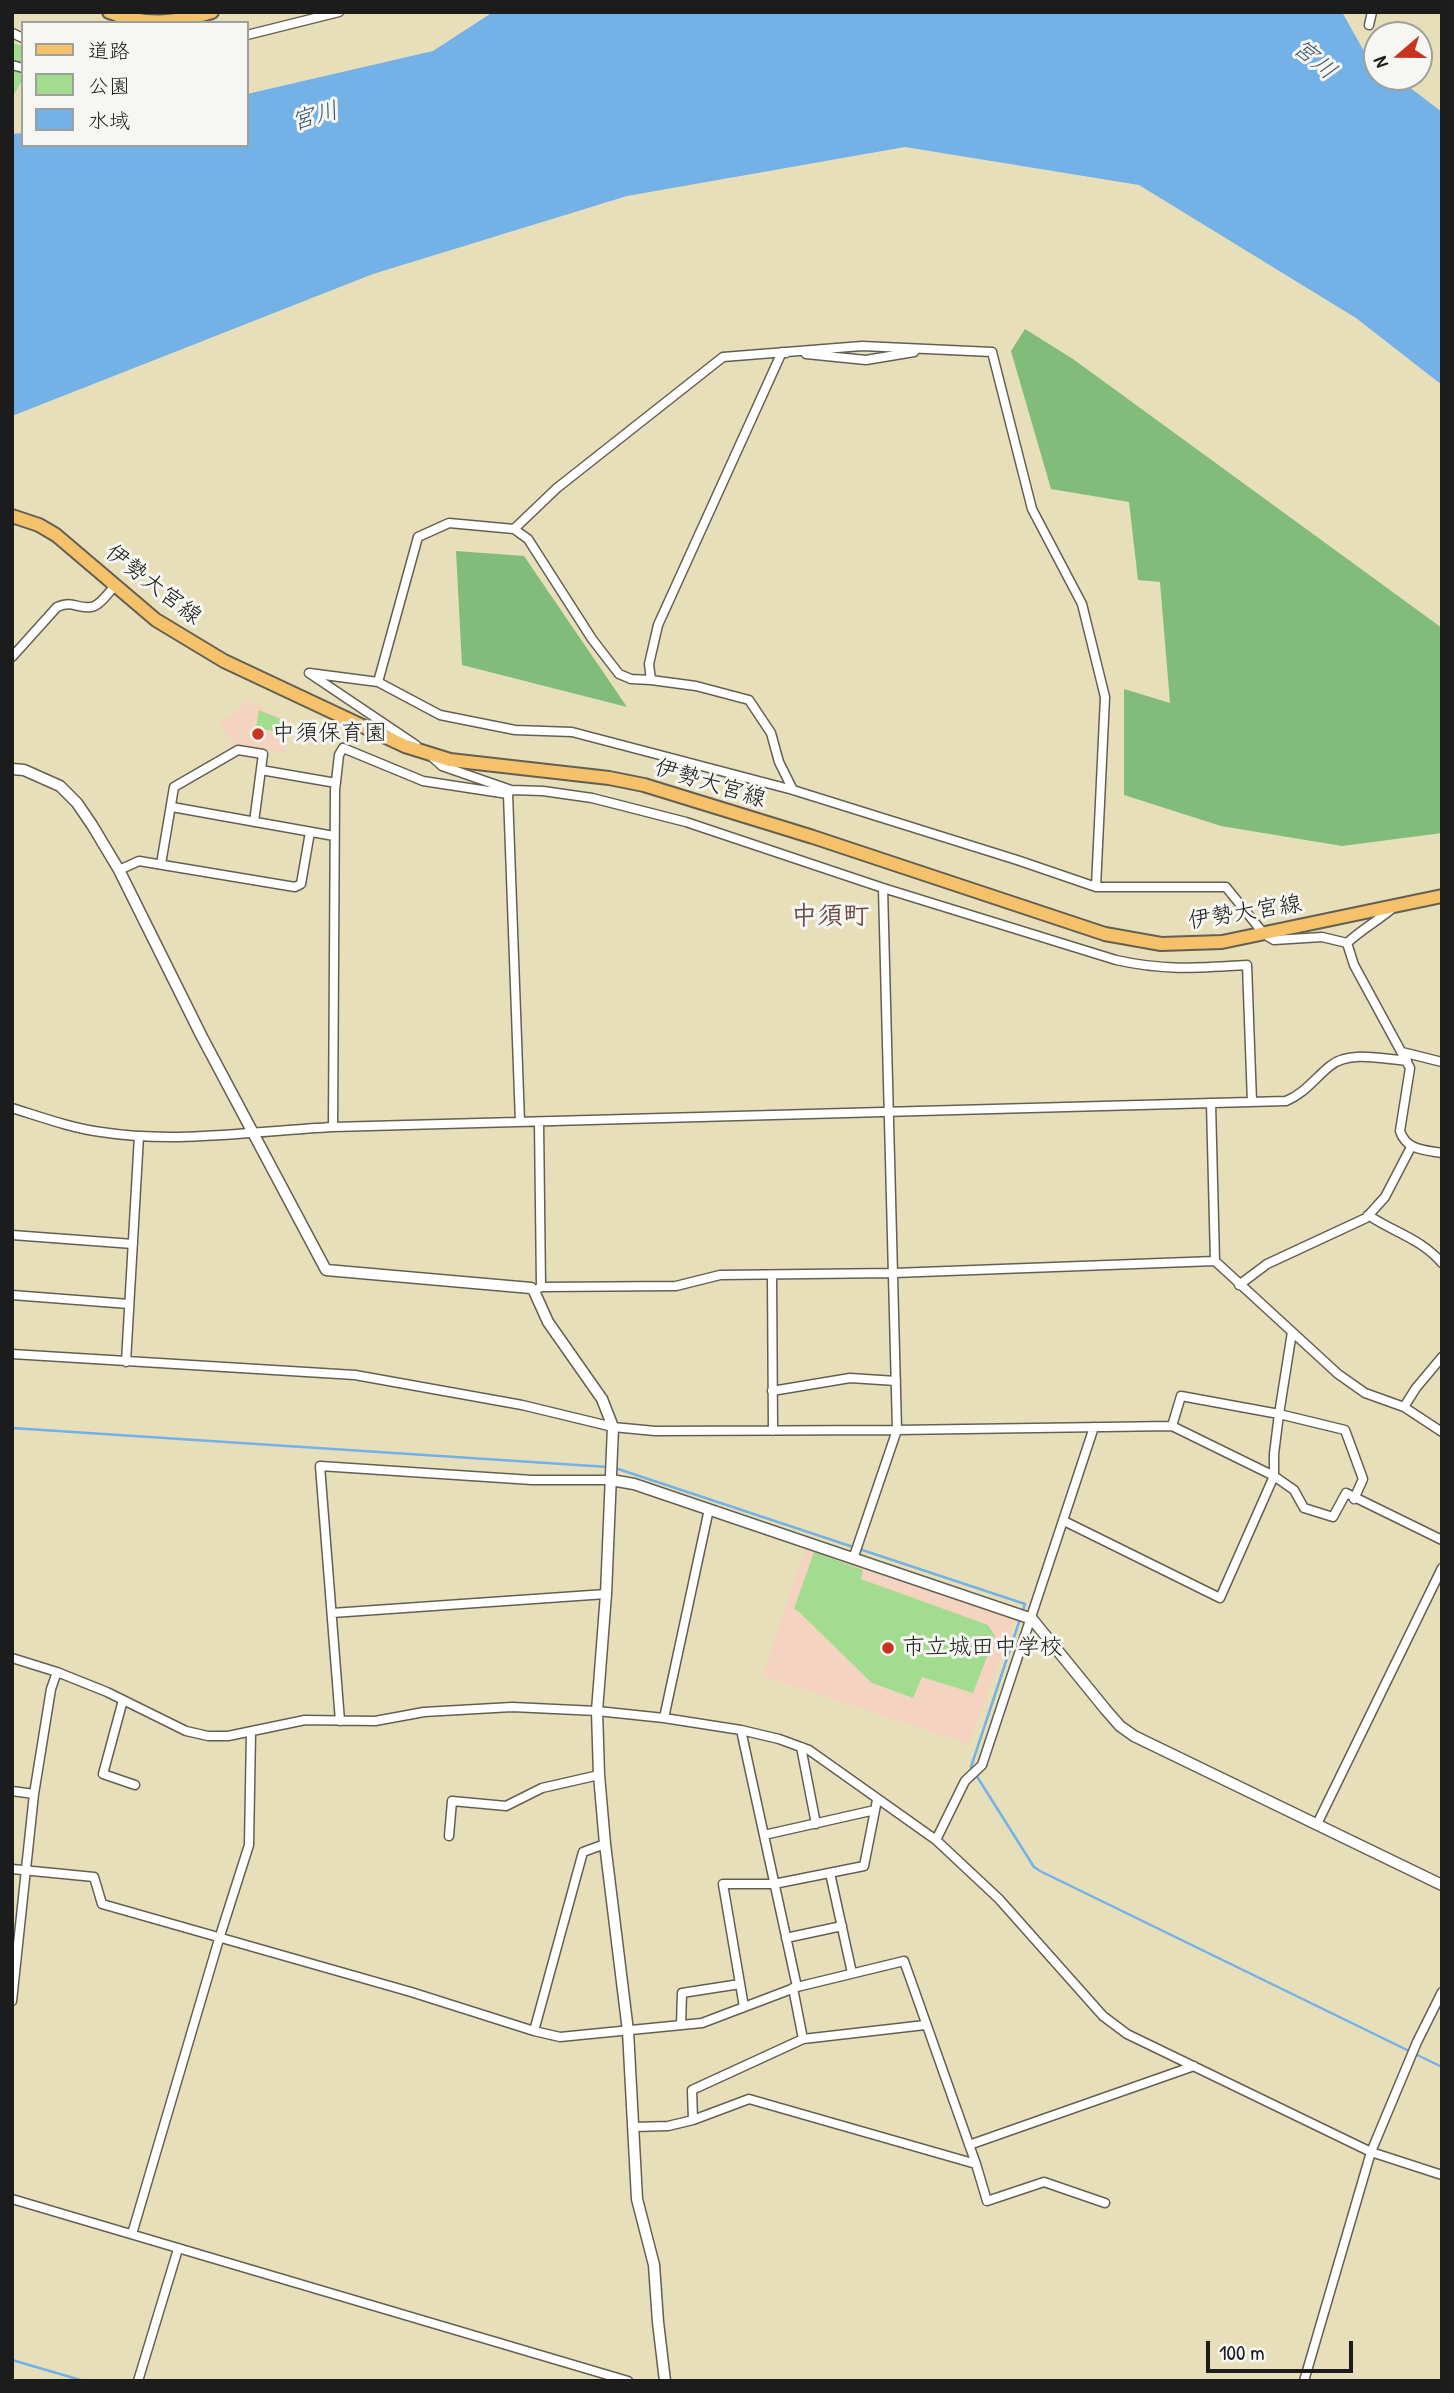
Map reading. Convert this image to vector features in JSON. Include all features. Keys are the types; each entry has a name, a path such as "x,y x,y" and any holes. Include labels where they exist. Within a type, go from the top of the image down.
{"main road":[{"path":"109,12 141,21"},
{"path":"170,21 212,12"},
{"name":"伊勢大宮線","path":"12,516 39,525 56,535 156,620 224,662 405,746 481,764 609,778 644,785 813,837 1105,934 1161,944 1222,942 1442,895"}],"street":[{"path":"248,35 340,12"},
{"path":"514,529 557,488 723,357 862,346 965,348 992,352 1031,509 1082,604 1105,697 1096,887"},
{"path":"782,352 866,360 932,349"},
{"path":"651,680 649,664 658,625 782,352"},
{"path":"378,682 418,537 449,523 514,529 528,539 592,639 620,674 631,679 696,686 749,700 771,733 779,762 793,790"},
{"path":"12,657 57,607 67,603 91,607 116,584"},
{"path":"509,792 442,766 430,754 309,673 378,682 440,715 515,730 572,732 793,790 1096,887 1226,887 1264,934 1274,940 1322,937 1347,943"},
{"path":"333,1126 335,783 339,755 343,748 423,781 509,792 544,791 592,798 686,822 883,888 1147,967 1177,969 1247,965 1252,1102"},
{"path":"160,864 174,787 237,750 263,754 254,822"},
{"path":"12,769 24,770 60,786 77,803 119,870 202,1037 326,1270 537,1289 676,1286 720,1275 894,1273 1215,1261"},
{"path":"261,770 335,783"},
{"path":"509,792 520,1122"},
{"path":"172,807 334,836"},
{"path":"119,870 139,861 295,887 301,884 310,832"},
{"path":"854,1556 897,1430 883,888"},
{"path":"1347,943 1363,928 1396,906"},
{"path":"1347,943 1354,965 1410,1068 1400,1131 1403,1140 1411,1147 1442,1153"},
{"path":"12,1108 100,1132 139,1136 192,1136 333,1126 1286,1101 1297,1097 1332,1064 1349,1058 1404,1057 1442,1062"},
{"path":"1211,1103 1215,1261 1338,1374 1365,1393 1404,1407 1442,1432"},
{"path":"539,1122 537,1289 548,1322 602,1399 613,1427 606,1594 597,1711 599,1775 628,2031 636,2199 654,2265 665,2381"},
{"path":"126,1362 139,1136"},
{"path":"1239,1285 1267,1265 1368,1215 1385,1197 1411,1147"},
{"path":"1368,1215 1390,1230 1414,1238 1433,1252 1442,1263"},
{"path":"12,1235 133,1244"},
{"path":"772,1275 773,1431"},
{"path":"12,1295 129,1304"},
{"path":"1064,1521 1220,1598 1274,1476 1279,1414 1292,1332"},
{"path":"12,1354 355,1375 522,1405 613,1427 655,1431 1172,1426 1274,1476 1294,1490 1304,1508 1333,1517 1346,1493 1442,1540"},
{"path":"1404,1407 1422,1379 1442,1357"},
{"path":"772,1391 850,1378 896,1381"},
{"path":"1172,1426 1181,1396 1279,1414 1345,1430 1363,1479 1354,1499"},
{"path":"936,1840 965,1781 982,1765 1094,1427"},
{"path":"341,1721 320,1466 532,1480 611,1477 854,1556 1031,1618 1106,1710 1127,1731 1442,1885"},
{"path":"664,1718 709,1509"},
{"path":"1317,1825 1442,1568"},
{"path":"332,1613 606,1594"},
{"path":"12,1658 57,1672 186,1731 208,1736 251,1732 305,1720 375,1721 424,1712 499,1708 597,1711 664,1718 741,1730 801,1747 936,1840 999,1899 1103,2016 1139,2040 1371,2152 1442,2175"},
{"path":"12,2001 34,1794 51,1689 57,1672"},
{"path":"123,1700 103,1774 135,1785"},
{"path":"741,1730 786,1938 803,2039"},
{"path":"132,2234 219,1939 250,1845 251,1732"},
{"path":"801,1747 816,1824"},
{"path":"449,1836 452,1801 506,1806 542,1788 599,1775"},
{"path":"12,1791 34,1794"},
{"path":"744,2007 723,1884 775,1884 864,1866 877,1800"},
{"path":"764,1835 875,1810"},
{"path":"534,2031 583,1852 605,1844"},
{"path":"12,1869 94,1877 103,1904 411,1992 534,2031 570,2037 702,2023 795,1988 904,1961 987,2201 1044,2182 1105,2203"},
{"path":"830,1873 852,1973"},
{"path":"786,1938 842,1926"},
{"path":"681,2025 682,1993 740,1984"},
{"path":"1304,2381 1371,2152 1415,2047 1442,1992"},
{"path":"693,2120 692,2090 803,2039 925,2025"},
{"path":"969,2145 1194,2066"},
{"path":"634,2127 668,2126 693,2120 749,2099 976,2164"},
{"path":"12,2199 628,2381"},
{"path":"138,2381 178,2249"}],"shaded area":[{"name":"中須保育園","path":"245,699 292,721 285,752 235,746 220,722 241,707"},
{"name":"市立城田中学校","path":"805,1548 1015,1620 969,1744 763,1676"}],"green space":[{"path":"12,43 21,45 21,82 12,98"},
{"path":"1025,329 1073,359 1442,628 1442,833 1342,846 1221,826 1124,795 1124,689 1170,703 1160,582 1138,580 1129,502 1051,489 1011,351"},
{"path":"456,551 524,556 627,707 462,665"},
{"path":"259,710 286,721 285,733 256,728"},
{"path":"814,1552 863,1570 861,1579 988,1625 995,1636 973,1693 922,1677 913,1698 872,1683 794,1609"}],"water":[{"name":"宮川","path":"493,12 1342,12 1363,49 1363,91 1414,91 1442,112 1442,385 1356,318 1139,185 905,147 627,196 373,274 12,416 12,134 21,133 21,147 248,147 248,94 433,51"}],"waterway":[{"path":"12,1428 608,1467"},
{"path":"615,1468 1025,1604 1022,1613"},
{"path":"1020,1619 971,1767 1034,1867 1442,2067"},
{"path":"12,2360 84,2381"}],"place":[{"name":"中須保育園","path":"258,734"},
{"name":"市立城田中学校","path":"888,1648"}],"district":[{"name":"中須町","path":"830,917"}]}
